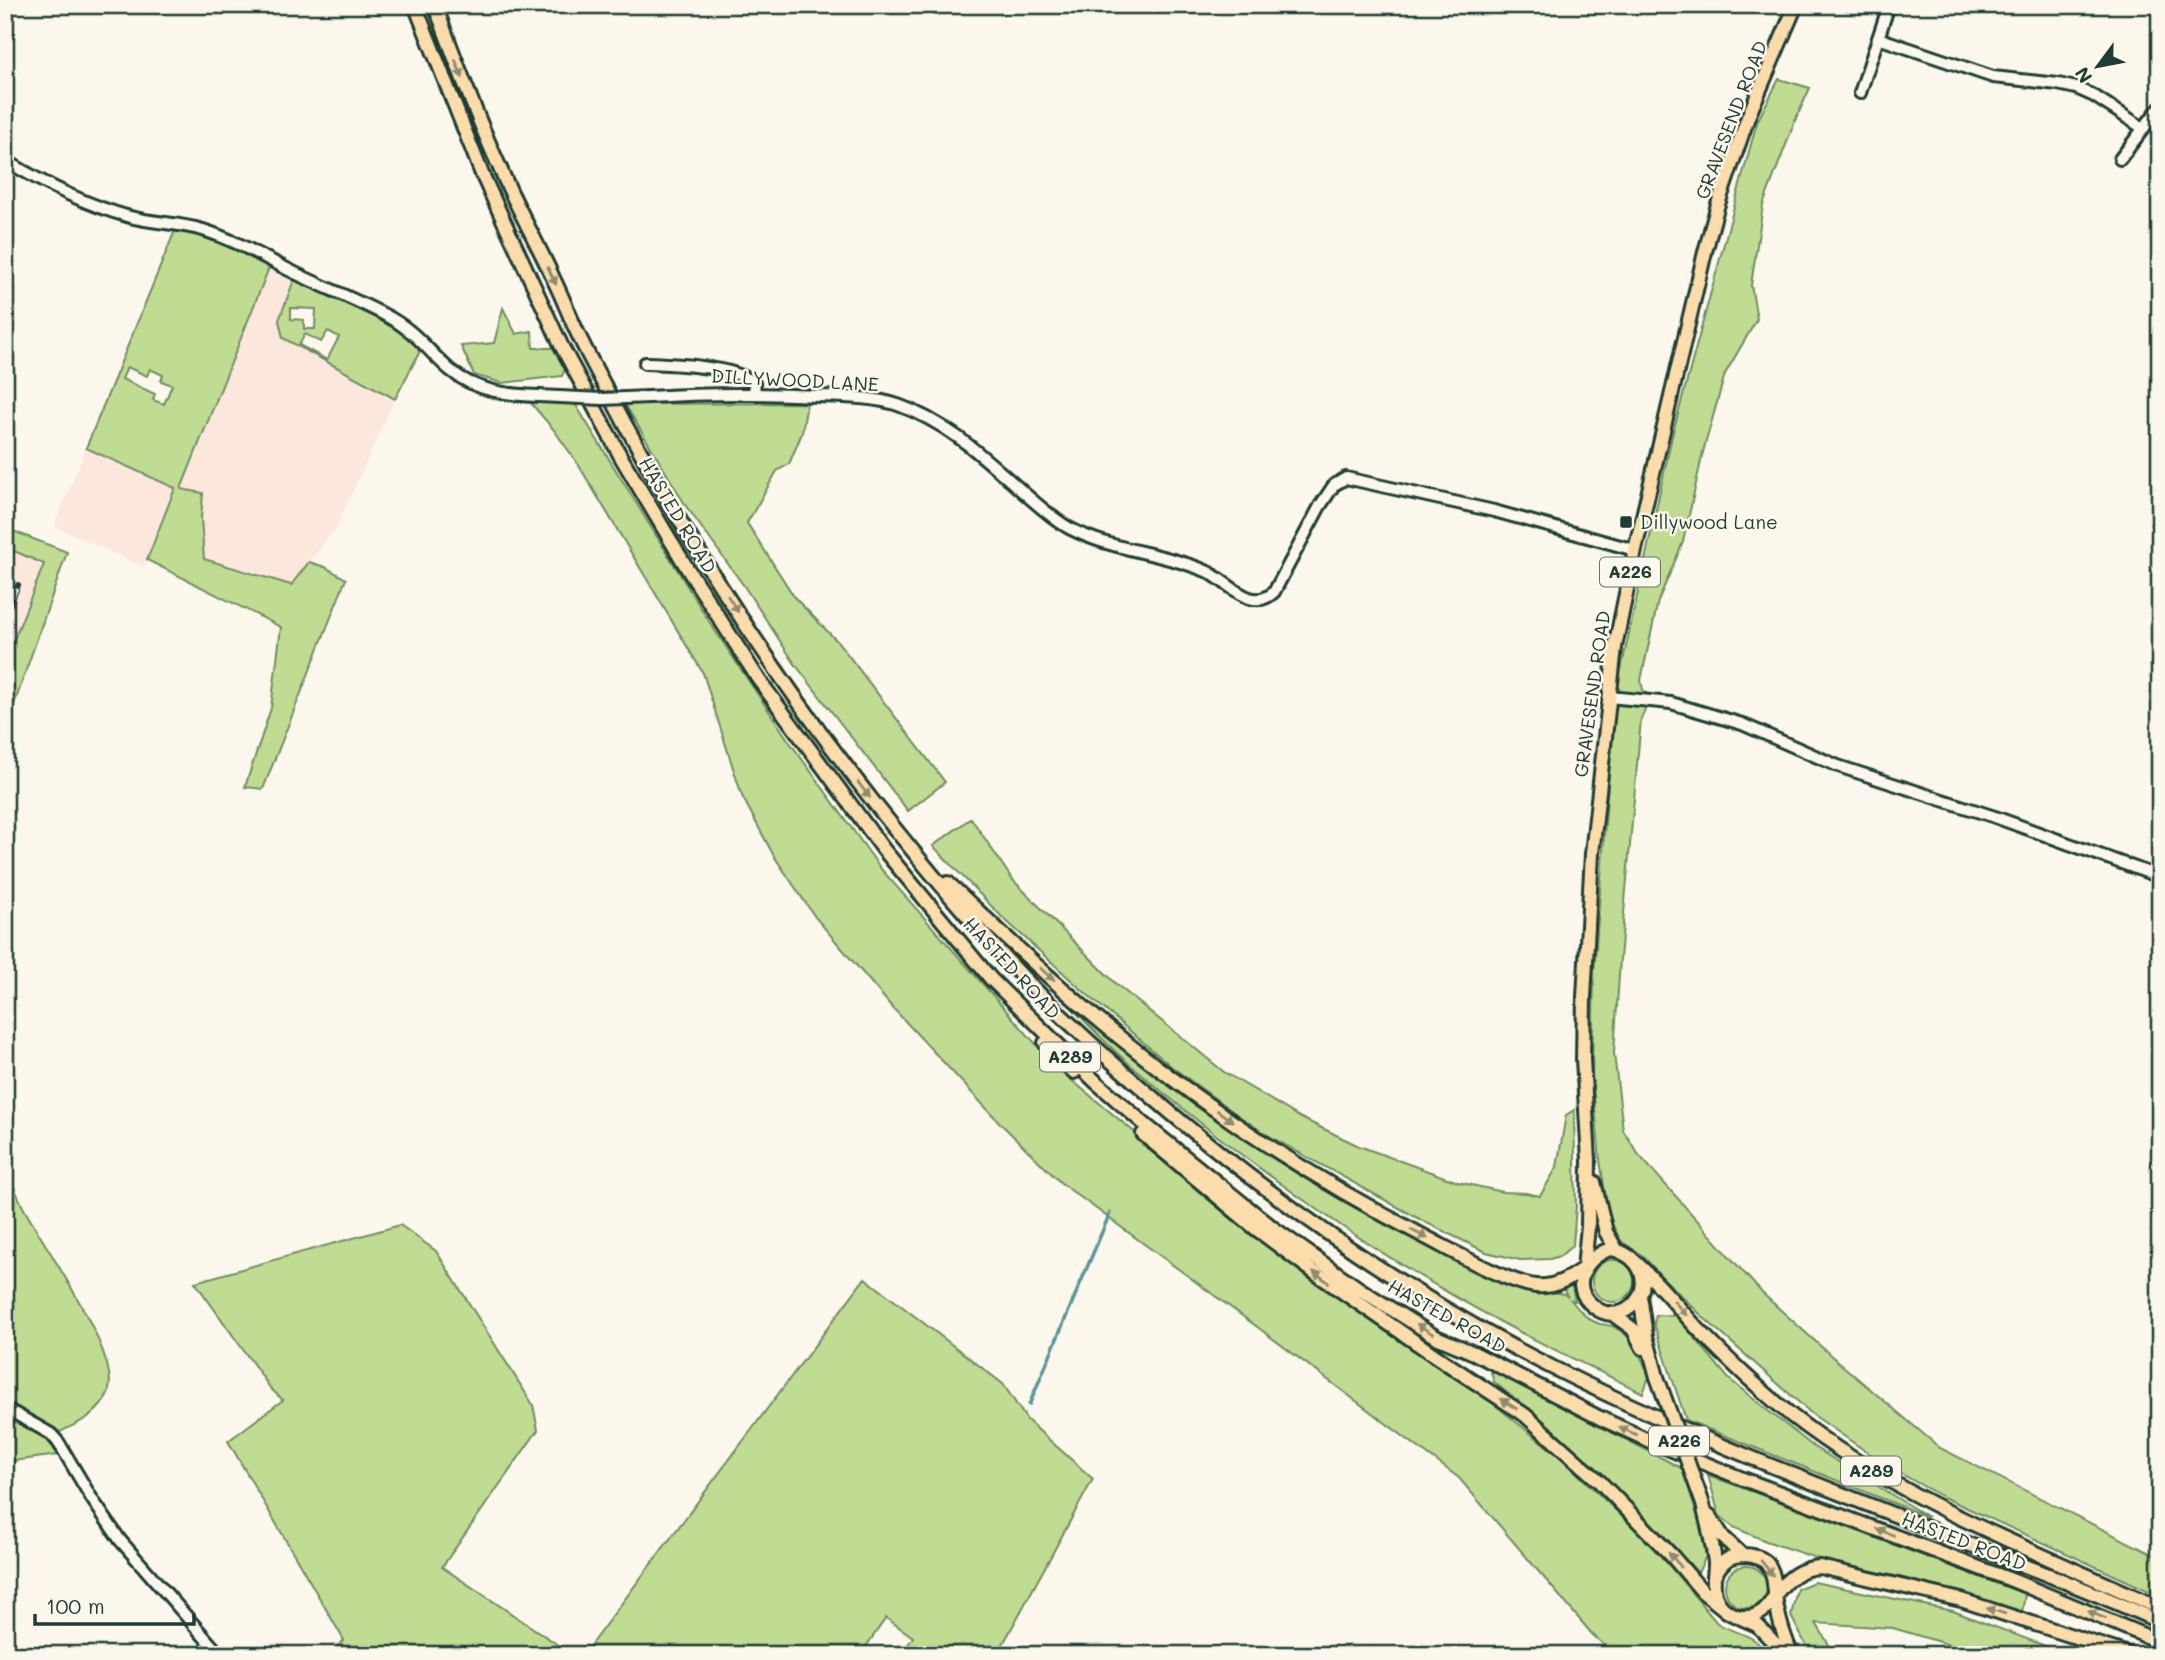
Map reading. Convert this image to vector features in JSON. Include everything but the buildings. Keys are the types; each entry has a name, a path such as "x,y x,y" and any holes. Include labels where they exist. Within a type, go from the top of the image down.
{"main road":[{"name":"HASTED ROAD","path":"415,5 482,174 562,347 627,468 687,568 759,680 884,850 991,979 1096,1082 1169,1145 1273,1228 1358,1288 1436,1337 1474,1353 1600,1419 1650,1441 2014,1581 2160,1642"},
{"name":"HASTED ROAD","path":"435,5 498,165 580,338 682,524 772,664 837,755 957,904 1064,1018 1189,1128 1312,1223 1402,1282 1508,1345 1620,1401 1783,1471 2047,1574 2160,1622"},
{"name":"GRAVESEND ROAD","path":"1584,1268 1589,1161 1583,1059 1584,998 1592,854 1615,647 1635,550 1718,204 1748,117 1796,5"},
{"name":"A289","path":"907,845 1037,966 1118,1036 1232,1122 1312,1175 1451,1250 1525,1284 1542,1286 1559,1283 1584,1268"},
{"name":"A289","path":"991,979 1057,1057 1175,1163 1314,1272 1525,1415 1600,1482 1703,1592 1723,1608"},
{"name":"GRAVESEND ROAD","path":"1589,1161 1601,1217 1616,1249"},
{"path":"1616,1249 1632,1259 1639,1269 1643,1284 1640,1296 1630,1308 1611,1313 1597,1309 1585,1297 1581,1285 1584,1268 1600,1253 1616,1249"},
{"name":"A289","path":"1632,1259 1656,1280 1698,1329 1757,1387 1849,1457 1938,1508 2160,1608"},
{"name":"A226","path":"1640,1296 1646,1336 1657,1377 1703,1504 1715,1561 1715,1575"},
{"name":"A226","path":"1611,1313 1637,1334 1657,1377"},
{"name":"A226","path":"1703,1504 1720,1534 1742,1555"},
{"path":"1786,1655 1757,1625 1723,1608 1716,1598 1715,1575 1721,1564 1731,1557 1757,1556 1773,1572 1780,1625 1792,1655"},
{"path":"1738,1616 1755,1616 1764,1610 1795,1574 1820,1567 1961,1600 2131,1655"}],"street":[{"path":"1860,93 1889,5"},
{"path":"2154,5 2160,11"},
{"path":"1878,38 1993,77 2076,88 2094,96 2143,128"},
{"path":"2120,159 2160,107"},
{"name":"DILLYWOOD LANE","path":"5,160 63,192 97,207 133,218 204,230 254,251 411,330 451,370 492,392 602,399 755,392 856,398 894,404 925,415 954,433 1068,527 1130,550 1187,562 1214,574 1254,600 1273,593 1320,506 1334,485 1346,478 1494,511 1635,550"},
{"path":"645,363 708,368 747,376 754,383 755,392"},
{"path":"1609,696 1671,703 1742,724 1838,766 1995,817 2160,877"},
{"path":"5,1408 51,1434 59,1443 120,1540 220,1655"}],"shaded area":[{"path":"270,265 294,280 279,320 283,338 395,399 336,528 291,585 204,559 181,489"},
{"path":"86,448 176,488 144,567 54,526"},
{"path":"5,547 44,563 5,662"}],"green space":[{"path":"1779,79 1810,88 1763,205 1751,285 1757,319 1725,374 1703,452 1683,542 1658,601 1641,680 1643,690 1651,697 1641,719 1614,1053 1623,1130 1638,1154 1763,1294 1837,1361 1940,1448 2160,1558 2160,1596 1943,1497 1887,1466 1812,1414 1704,1318 1643,1256 1621,1241 1612,1224 1600,1160 1592,1076 1594,972 1614,702 1672,436 1757,122"},
{"path":"176,228 223,244 270,265 181,489 203,493 201,518 204,559 291,585 309,562 325,567 346,579 263,789 245,787 271,708 281,627 147,560 175,488 86,448","holes":["127,367 147,376 150,369 163,375 161,381 172,385 164,404 153,400 155,394 122,379"]},
{"path":"294,280 400,329 417,345 419,353 395,399 283,338 279,320","holes":["291,308 316,309 315,329 304,329 304,320 291,319","328,331 339,337 327,360 299,345 305,334 321,342"]},
{"path":"503,308 516,334 532,331 533,348 553,348 565,369 562,376 502,383 474,375 461,346 494,343"},
{"path":"530,402 574,402 710,623 789,741 881,869 1057,1068 1300,1269 1475,1389 1560,1457 1652,1545 1717,1623 1751,1638 1767,1655 1615,1655 1592,1634 1459,1478 1061,1183 1001,1124 891,1006 815,917 774,856 742,796 703,673 578,464"},
{"path":"807,403 802,433 789,464 777,471 747,523 795,598 838,642 945,782 908,811 795,664 744,586 686,506 625,404"},
{"path":"5,528 67,552 5,731 5,662 44,564 5,547"},
{"path":"971,818 1012,879 1116,984 1224,1072 1301,1118 1359,1146 1458,1182 1503,1192 1540,1196 1557,1167 1566,1115 1574,1110 1576,1206 1573,1245 1560,1256 1550,1259 1520,1260 1486,1252 1423,1221 1258,1130 1172,1067 1082,990 1002,917 933,846"},
{"path":"1065,996 1203,1108 1284,1163 1387,1224 1486,1273 1533,1289 1568,1297 1562,1287 1571,1282 1575,1301 1571,1300 1584,1314 1595,1322 1623,1332 1633,1343 1649,1377 1643,1393 1459,1299 1311,1205 1217,1136 1127,1062 1063,999"},
{"path":"5,1168 23,1207 93,1328 104,1354 109,1376 108,1393 100,1407 88,1417 60,1432 5,1403"},
{"path":"400,1225 436,1251 533,1405 538,1430 442,1567 573,1655 328,1655 344,1640 228,1441 283,1400 271,1389 195,1282"},
{"path":"1613,1260 1628,1266 1634,1281 1628,1296 1613,1302 1598,1296 1592,1281 1598,1266"},
{"path":"865,1278 1003,1384 1027,1420 1093,1479 997,1655 901,1655 913,1637 886,1618 860,1655 583,1655"},
{"path":"1656,1315 1677,1316 1728,1378 1814,1447 1928,1517 1686,1420 1654,1324"},
{"path":"1490,1369 1683,1469 1704,1538 1706,1556 1698,1573 1600,1473 1494,1382"},
{"path":"5,1413 39,1429 58,1455 5,1462"},
{"path":"1708,1475 2025,1594 2022,1613 1900,1577 1828,1562 1733,1527 1719,1515"},
{"path":"1746,1566 1761,1572 1767,1587 1761,1602 1746,1608 1731,1602 1725,1587 1731,1572"},
{"path":"1814,1582 1953,1611 2069,1655 1983,1655 1893,1628 1816,1623 1835,1655 1811,1655 1791,1616 1797,1589"}],"waterway":[{"path":"1029,1405 1110,1213"}],"railway":[{"path":"5,616 18,585"}],"place":[{"name":"Dillywood Lane","path":"1626,522"}]}
